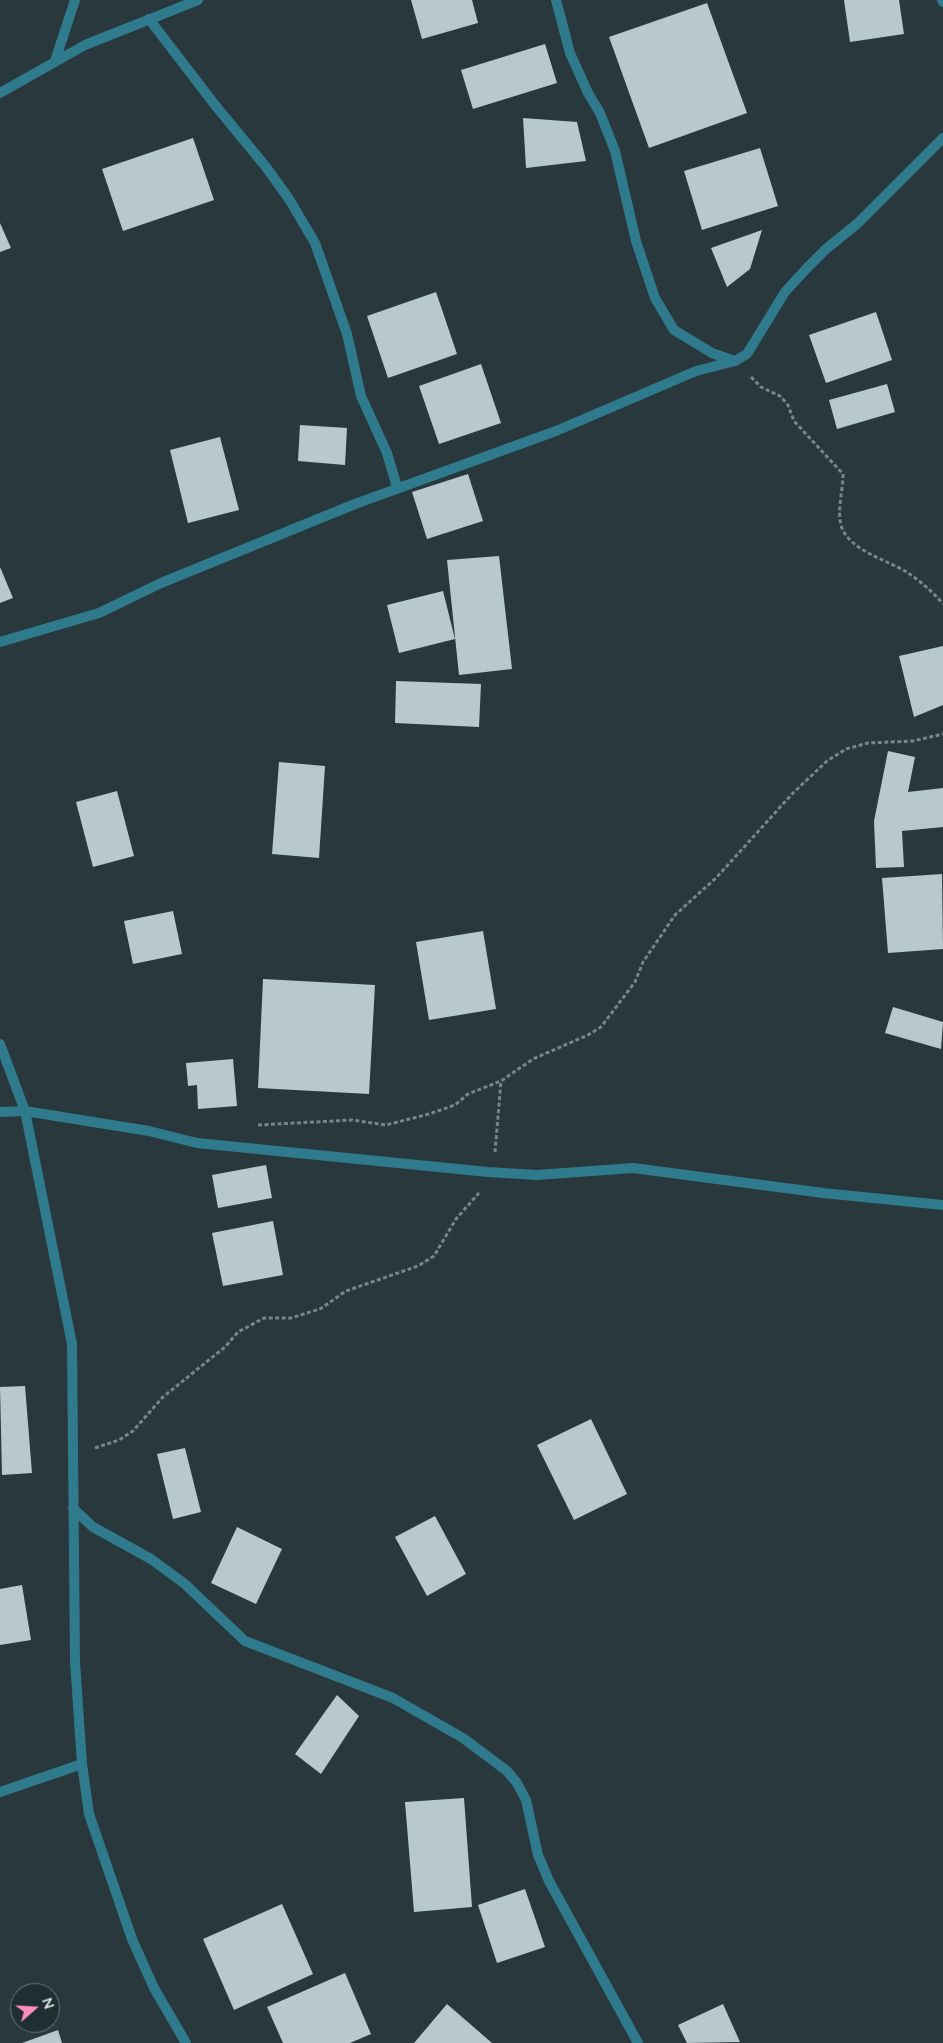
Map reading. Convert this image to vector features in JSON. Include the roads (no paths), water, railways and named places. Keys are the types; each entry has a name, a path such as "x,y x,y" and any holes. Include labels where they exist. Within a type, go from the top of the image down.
{"street":[{"path":"55,61 75,0"},
{"path":"0,93 85,45 198,0"},
{"path":"556,0 570,53 588,93 600,113 615,151 636,241 655,298 674,330 712,353 735,361"},
{"path":"149,19 215,105 266,166 289,199 315,244 347,334 361,396 387,452 397,487"},
{"path":"0,642 99,613 203,565 397,487 556,431 696,371 735,361 747,354 785,292 806,269 826,248 858,223 943,138"},
{"path":"0,1044 25,1111 72,1344 75,1662 82,1764 89,1814 132,1939 154,1988 186,2043"},
{"path":"0,1112 25,1111 149,1131 197,1143 488,1172 536,1175 633,1168 823,1193 943,1205"},
{"path":"73,1508 93,1527 151,1559 185,1584 246,1641 393,1698 463,1738 507,1771 526,1800 538,1855 549,1881 638,2043"},
{"path":"0,1792 82,1764"}]}
